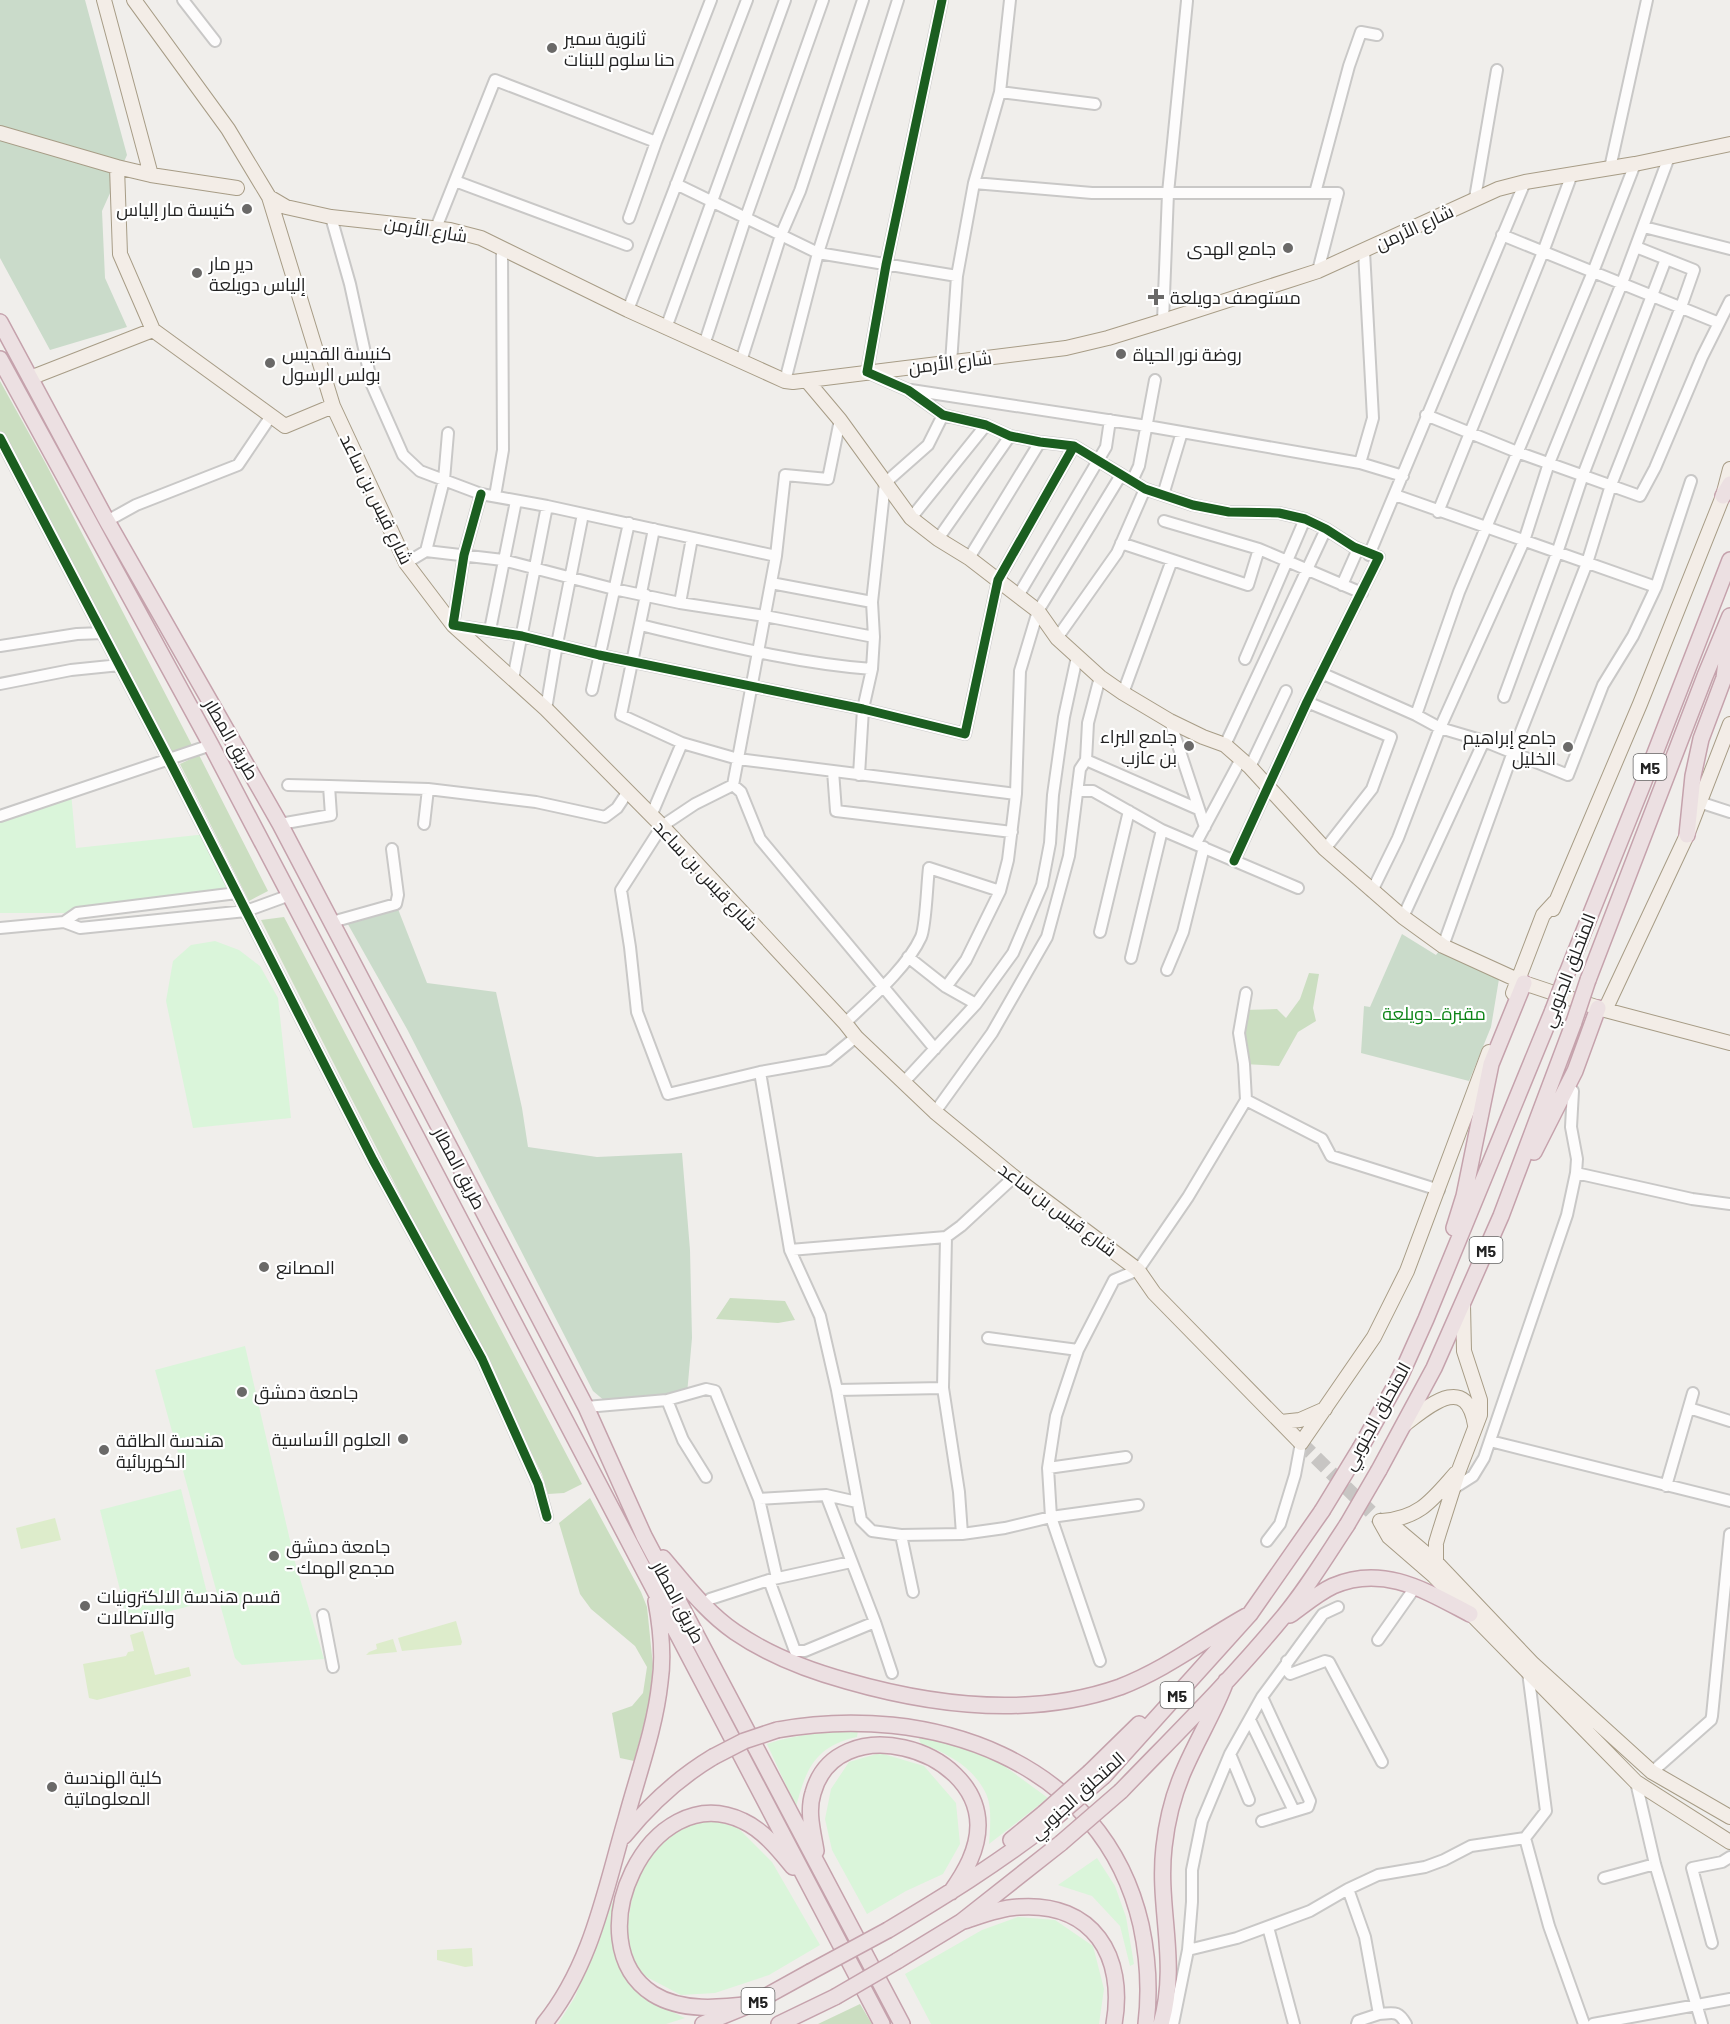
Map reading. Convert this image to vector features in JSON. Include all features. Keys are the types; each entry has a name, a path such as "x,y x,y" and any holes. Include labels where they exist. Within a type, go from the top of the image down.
{"highway":[{"name":"طريق المطار","path":"0,322 107,522 280,824 332,922 586,1407 644,1536 902,2024"},
{"name":"طريق المطار","path":"0,360 211,745 882,2024"},
{"name":"المتحلق الجنوبي","path":"703,2024 752,2004 888,1930 951,1892 1025,1842 1046,1818 1158,1718 1250,1614 1323,1511 1400,1377 1426,1319 1553,1010 1730,560"},
{"name":"المتحلق الجنوبي","path":"779,2024 835,1997 961,1922 1121,1791 1278,1623 1347,1526 1434,1368 1501,1216 1588,980 1730,616"},
{"path":"1686,835 1693,776 1701,739 1724,678 1730,627"},
{"path":"1426,1319 1464,1196 1488,1063 1521,982"},
{"path":"1546,1128 1573,1091 1588,1060 1602,1009"},
{"path":"1501,1216 1575,1071 1602,1009"},
{"path":"644,1536 704,1607 734,1632 767,1652 816,1672 894,1693 939,1701 986,1705 1028,1704 1062,1702 1101,1693 1152,1673 1250,1614"},
{"path":"1278,1623 1323,1591 1343,1582 1375,1577 1416,1586 1470,1614"},
{"path":"544,2024 571,1986 585,1956 596,1925 655,1714 661,1681 661,1632 652,1584"},
{"path":"1161,2024 1170,1977 1162,1884 1167,1824 1185,1767 1217,1705 1226,1681"},
{"path":"618,1844 670,1787 713,1757 744,1741 777,1730 822,1724 868,1723 934,1731 976,1744 1026,1767 1056,1788 1096,1828 1119,1864 1130,1888 1147,1960 1146,2024"},
{"path":"818,1863 810,1812 815,1784 824,1769 836,1756 864,1747 885,1745 907,1748 928,1757 952,1774 966,1790 975,1809 978,1826 975,1845 964,1873 951,1892"},
{"path":"752,2004 713,2008 691,2006 654,1994 640,1981 625,1957 619,1929 624,1894 633,1871 649,1844 666,1828 689,1817 709,1814 724,1815 744,1821 763,1835 785,1856 812,1888"},
{"path":"961,1922 1002,1909 1017,1907 1048,1908 1064,1911 1078,1918 1098,1936 1112,1961 1116,1987 1114,2024"}],"main road":[{"path":"104,0 151,175"},
{"path":"134,0 228,129 269,197"},
{"path":"0,133 151,175 237,188"},
{"name":"شارع الأرمن","path":"269,197 286,207 331,217 466,233 741,362 785,381 808,382 867,372 1066,348 1097,341 1318,271 1498,189 1730,144"},
{"path":"117,167 120,254 153,330 285,426 333,406"},
{"name":"شارع قيس بن ساعد","path":"269,197 333,406 406,563 453,625 546,709 662,826 856,1037 935,1112 1014,1177 1138,1270 1155,1293 1302,1443"},
{"path":"30,378 153,330"},
{"path":"808,382 840,420 911,518 998,579 1038,611 1057,638 1123,693 1170,721 1225,745 1245,763 1325,849 1403,917 1443,946 1521,982 1602,1009 1730,1043"},
{"path":"1521,982 1640,704 1726,490 1730,469"},
{"path":"1602,1009 1686,835 1730,724"},
{"path":"1302,1443 1374,1337 1407,1271 1488,1063"},
{"name":"المتحلق الجنوبي","path":"1463,1302 1464,1351 1480,1400 1480,1415 1476,1430"},
{"name":"المتحلق الجنوبي","path":"1403,1425 1438,1400 1449,1396 1461,1398 1470,1406 1476,1430"},
{"path":"1281,1422 1300,1420 1327,1408"},
{"path":"1436,1562 1436,1543 1459,1470 1476,1430"},
{"path":"1380,1521 1404,1518 1421,1510 1459,1470"},
{"path":"1380,1521 1398,1530 1436,1562 1533,1664 1652,1772 1730,1817"},
{"path":"1380,1521 1389,1537 1427,1569 1636,1782 1730,1842"},
{"path":"1669,1802 1680,1789"}],"street":[{"path":"183,0 215,41"},
{"path":"629,218 711,0"},
{"path":"628,310 747,0"},
{"path":"666,328 785,0"},
{"path":"705,345 746,217 823,0"},
{"path":"741,362 863,0"},
{"path":"785,381 818,253 898,0"},
{"path":"942,0 886,265 867,372 908,390 943,415 986,425 1010,436 1074,446 1145,489 1193,506 1229,512 1279,513 1305,519 1369,555 1379,557 1307,702 1234,861"},
{"path":"951,363 957,276 974,183 1000,92 1010,0"},
{"path":"1610,168 1647,0"},
{"path":"1163,321 1168,193 1187,1"},
{"path":"1314,193 1349,66 1361,32 1377,35"},
{"path":"1475,198 1497,70"},
{"path":"436,228 495,80 656,142"},
{"path":"1000,92 1095,104"},
{"path":"1372,891 1398,838 1440,728 1524,541 1549,463 1622,284 1669,157"},
{"path":"1416,715 1459,592 1593,272 1635,164"},
{"path":"1438,512 1572,174"},
{"path":"455,181 627,245"},
{"path":"1369,555 1525,182"},
{"path":"974,183 1092,193 1338,193 1318,271"},
{"path":"676,184 818,253 957,276"},
{"path":"331,217 350,284 372,385 403,455 420,471 481,494 547,506 776,556"},
{"path":"1644,227 1730,249"},
{"path":"1502,235 1719,323"},
{"path":"1443,946 1513,752 1587,563 1611,485 1694,270 1636,247"},
{"path":"495,496 503,450 502,249"},
{"path":"1360,464 1373,418 1364,251"},
{"path":"1504,697 1583,475 1666,259"},
{"path":"1426,415 1517,452 1640,496 1655,468 1702,357 1730,301"},
{"path":"1132,481 1139,466 1155,380"},
{"path":"908,390 1182,432 1360,464 1403,476"},
{"path":"859,775 863,709 872,669 872,602 885,483 928,445 943,415"},
{"path":"107,522 136,505 238,465 271,416"},
{"path":"733,785 776,556 785,475 828,479 840,420"},
{"path":"1018,596 1106,447 1110,420"},
{"path":"911,518 986,425"},
{"path":"1163,495 1182,432"},
{"path":"426,551 444,480 448,433"},
{"path":"938,538 1010,436"},
{"path":"0,438 169,759 373,1160 482,1359 538,1484 547,1517"},
{"path":"969,558 1040,442"},
{"path":"481,494 464,555 453,625 522,636 599,655 633,660 863,709 965,734 998,579 1074,446"},
{"path":"946,987 966,960 1000,891 1008,860 1016,794 1020,671 1038,611 1121,475"},
{"path":"1322,673 1440,728 1484,741 1568,775 1603,685 1633,636 1656,587 1691,481"},
{"path":"1057,638 1117,553 1145,489"},
{"path":"1395,495 1656,587"},
{"path":"490,630 516,501"},
{"path":"513,678 547,506"},
{"path":"546,709 583,514"},
{"path":"1245,659 1305,519"},
{"path":"1164,521 1258,549 1362,593"},
{"path":"592,690 629,524"},
{"path":"1225,745 1326,529"},
{"path":"654,530 640,625 621,715 682,743 738,759 1016,794"},
{"path":"680,603 692,538"},
{"path":"1121,543 1248,585 1258,549"},
{"path":"1342,585 1358,549"},
{"path":"406,563 426,551 503,560 614,589 680,603 765,616 873,637"},
{"path":"1123,693 1172,560"},
{"path":"771,583 872,602"},
{"path":"640,625 758,652 836,666 872,669"},
{"path":"0,646 77,634 103,633"},
{"path":"903,1082 976,1004 1013,953 1042,885 1050,843 1053,795 1064,717 1077,657"},
{"path":"0,684 71,670 120,665"},
{"path":"935,1112 992,1033 1047,937 1069,856 1080,769 1086,759 1088,723 1100,676"},
{"path":"1167,970 1183,932 1205,827 1286,691"},
{"path":"1307,702 1391,737 1372,789 1325,849"},
{"path":"1170,721 1205,827"},
{"path":"1403,917 1484,741"},
{"path":"651,816 682,743"},
{"path":"0,816 211,745"},
{"path":"1086,759 1198,809"},
{"path":"833,771 836,812 1012,832"},
{"path":"288,785 428,789 536,802 605,817 617,808 627,793"},
{"path":"733,785 741,792 760,839 935,1049"},
{"path":"733,785 695,804 662,826 621,890 637,1012 668,1094 760,1072 828,1060 856,1037"},
{"path":"280,824 331,815 329,786"},
{"path":"424,824 428,789"},
{"path":"1077,791 1093,791 1162,830 1298,888"},
{"path":"1699,802 1730,812"},
{"path":"1100,932 1129,812"},
{"path":"1131,958 1162,830"},
{"path":"332,922 396,904 398,895 392,849"},
{"path":"845,1023 883,987 922,936 929,868 1000,891"},
{"path":"64,922 77,913 237,893"},
{"path":"0,926 64,922 80,928 246,911 290,895"},
{"path":"908,957 946,987 976,1004"},
{"path":"1100,1661 1051,1517 1048,1468 1056,1416 1078,1350 1114,1280 1138,1270 1188,1197 1245,1100 1244,1064 1239,1033 1246,993"},
{"path":"760,1072 790,1250 820,1316 837,1390 861,1520 872,1531 901,1535 962,1534 1005,1528 1051,1517 1138,1506"},
{"path":"1454,1488 1473,1476 1484,1458 1567,1215 1576,1173 1576,1152 1571,1119 1573,1091"},
{"path":"1245,1100 1322,1139 1331,1156 1439,1190"},
{"path":"1576,1173 1692,1199 1730,1204"},
{"path":"790,1250 946,1237 1014,1177"},
{"path":"946,1237 943,1388 959,1492 962,1534"},
{"path":"988,1338 1078,1350"},
{"path":"837,1390 943,1388"},
{"path":"586,1407 667,1400 706,1389 715,1391 759,1499 773,1579 795,1651 805,1652 875,1622"},
{"path":"1665,1486 1693,1393"},
{"path":"667,1400 683,1440 706,1477"},
{"path":"1689,1408 1730,1421"},
{"path":"1490,1441 1730,1501"},
{"path":"1267,1541 1280,1524 1302,1443"},
{"path":"1048,1468 1126,1457"},
{"path":"759,1499 826,1495 857,1502"},
{"path":"826,1495 892,1673"},
{"path":"1652,1772 1711,1720 1730,1534"},
{"path":"901,1535 913,1592"},
{"path":"710,1599 773,1579 851,1562"},
{"path":"1378,1640 1416,1586"},
{"path":"1173,2024 1188,1950 1192,1870 1202,1821 1230,1754 1262,1697 1323,1614 1338,1607"},
{"path":"323,1616 333,1667"},
{"path":"1287,1661 1286,1669 1290,1674 1325,1660 1329,1662 1382,1762"},
{"path":"1188,1950 1237,1938 1310,1911 1378,1875 1425,1867 1471,1846 1525,1838 1546,1811 1528,1672"},
{"path":"1262,1697 1310,1801 1308,1807 1262,1821"},
{"path":"1250,1720 1294,1811"},
{"path":"1230,1754 1249,1800"},
{"path":"1636,1782 1655,1864 1702,2024"},
{"path":"1525,1838 1549,1926 1584,2024"},
{"path":"1712,1943 1692,1868 1722,1862 1730,1857"},
{"path":"1604,1878 1655,1864"},
{"path":"1348,1889 1365,1937 1379,2014"},
{"path":"1268,1926 1294,2024"},
{"path":"1593,2024 1730,1999"},
{"path":"1357,2024 1358,2020 1379,2014 1397,2013 1406,2024"}],"green space":[{"path":"0,0 85,0 127,155 102,211 105,278 127,327 50,350 0,258"},
{"path":"0,381 46,464 195,751 169,759 0,438"},
{"path":"199,755 268,891 249,901 180,764"},
{"path":"71,792 76,848 207,834 237,893 77,913 0,913 0,816"},
{"path":"396,904 427,983 496,992 522,1108 528,1147 597,1157 682,1153 690,1250 692,1338 687,1394 606,1402 593,1391 407,1029 345,919"},
{"path":"284,917 582,1484 564,1493 548,1494 542,1474 261,920"},
{"name":"مقبرة_دويلعة","path":"1402,934 1436,955 1443,946 1500,973 1491,1027 1469,1081 1361,1053 1364,1006 1370,1007"},
{"path":"215,941 239,950 260,966 278,998 291,1118 193,1128 166,1001 173,961 191,945"},
{"path":"1309,973 1319,974 1313,1008 1316,1021 1298,1032 1279,1066 1244,1064 1243,1010 1277,1009 1286,1018 1300,999"},
{"path":"730,1298 785,1301 795,1320 778,1323 716,1319"},
{"path":"245,1346 295,1562 324,1659 242,1665 235,1658 155,1370"},
{"path":"181,1489 209,1601 128,1622 100,1510"},
{"path":"590,1498 647,1607 653,1666 650,1701 634,1761 620,1758 612,1713 632,1706 643,1693 647,1667 635,1646 591,1609 580,1594 559,1523"},
{"path":"55,1518 61,1540 21,1549 16,1528"},
{"path":"456,1621 461,1645 402,1651 398,1638"},
{"path":"143,1631 155,1675 189,1667 191,1676 97,1700 89,1698 83,1664 126,1656 128,1652 134,1651 130,1635"},
{"path":"393,1639 397,1652 366,1655 377,1649 376,1644"},
{"path":"858,1731 857,1737 831,1746 814,1761 804,1781 796,1807 767,1744 812,1734"},
{"path":"918,1736 960,1747 1000,1763 1048,1798 989,1844 990,1807 982,1786 960,1763 921,1744"},
{"path":"880,1753 924,1766 956,1803 960,1844 943,1874 906,1891 867,1914 832,1850 825,1819 831,1789 849,1762"},
{"path":"706,1818 738,1828 772,1862 820,1945 769,1975 715,1993 681,1995 639,1973 625,1939 635,1880 662,1836"},
{"path":"1097,1858 1115,1886 1126,1917 1134,1964 1130,1966 1120,1926 1092,1896 1058,1885"},
{"path":"613,1901 616,1904 613,1934 619,1962 643,1991 685,2018 666,2024 558,2024 575,1997"},
{"path":"1018,1917 1055,1920 1093,1946 1104,1989 1099,2024 931,2024 905,1974 982,1930"},
{"path":"472,1948 473,1966 465,1967 437,1960 437,1950"},
{"path":"860,2004 872,2024 818,2024"}],"tunnel":[{"path":"1301,1443 1380,1521"}],"cycle path":[{"path":"942,0 886,265 867,372 908,390 943,415 986,425 1010,436 1074,446 1145,489 1193,505 1229,512 1279,513 1305,519 1354,547 1379,557 1307,702 1234,861"},
{"path":"0,438 169,760 373,1160 482,1359 538,1484 547,1517"},
{"path":"481,494 464,555 453,625 522,636 599,655 863,709 965,734 998,580 1074,446"}],"place":[{"name":"ثانوية سمير حنا سلوم للبنات","path":"552,48"},
{"name":"كنيسة مار إلياس","path":"247,209"},
{"name":"جامع الهدى","path":"1288,248"},
{"name":"دير مار إلياس دويلعة","path":"197,273"},
{"name":"مستوصف دويلعة","path":"1156,297"},
{"name":"روضة نور الحياة","path":"1121,354"},
{"name":"كنيسة القديس بولس الرسول","path":"270,363"},
{"name":"جامع البراء بن عازب","path":"1189,746"},
{"name":"جامع إبراهيم الخليل","path":"1568,747"},
{"name":"المصانع","path":"264,1267"},
{"name":"جامعة دمشق","path":"242,1392"},
{"name":"العلوم الأساسية","path":"403,1439"},
{"name":"هندسة الطاقة الكهربائية","path":"104,1450"},
{"name":"جامعة دمشق - مجمع الهمك","path":"274,1556"},
{"name":"قسم هندسة الالكترونيات والاتصالات","path":"85,1606"},
{"name":"كلية الهندسة المعلوماتية","path":"52,1787"}]}
